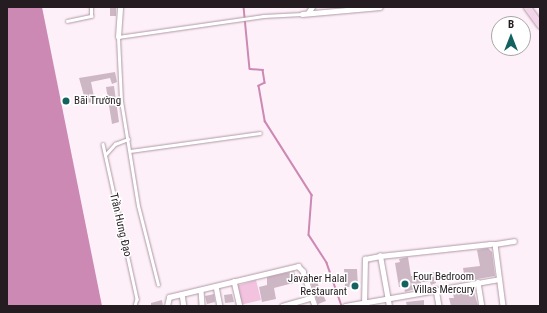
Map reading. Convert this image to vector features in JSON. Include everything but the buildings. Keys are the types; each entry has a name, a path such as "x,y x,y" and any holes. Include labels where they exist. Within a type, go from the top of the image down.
{"main road":[{"path":"527,7 540,25"}],"street":[{"path":"118,37 120,7"},
{"path":"308,14 312,7"},
{"path":"302,14 380,7"},
{"path":"364,304 365,259 514,241"},
{"path":"495,244 503,306"},
{"path":"380,256 389,306"},
{"path":"167,306 169,297 298,266 303,271 310,298 315,306"},
{"path":"345,306 364,304 387,298 499,279"},
{"path":"234,281 240,306"},
{"path":"478,282 482,306"},
{"path":"216,286 220,306"},
{"path":"200,290 202,306"},
{"path":"436,290 439,306"},
{"path":"182,294 184,306"},
{"path":"282,306 310,298"},
{"path":"304,300 306,306"}],"lane":[{"path":"66,21 91,16 91,7"},
{"path":"158,285 138,206 118,73 118,37 252,18 302,14"},
{"path":"130,152 260,133"},
{"path":"105,155 115,144 128,139"},
{"name":"Trần Hưng Đạo","path":"103,144 137,299 135,306"}],"shaded area":[{"path":"7,7 42,7 102,306 7,306"},
{"path":"256,280 261,300 240,305 236,286"}],"waterway":[{"path":"244,7 250,69 263,70 265,83 259,86 265,121 312,195 309,235 327,263 342,306"}],"place":[{"name":"Bãi Trường","path":"66,101"},
{"name":"Four Bedroom Villas Mercury","path":"405,284"},
{"name":"Javaher Halal Restaurant","path":"355,286"}]}
